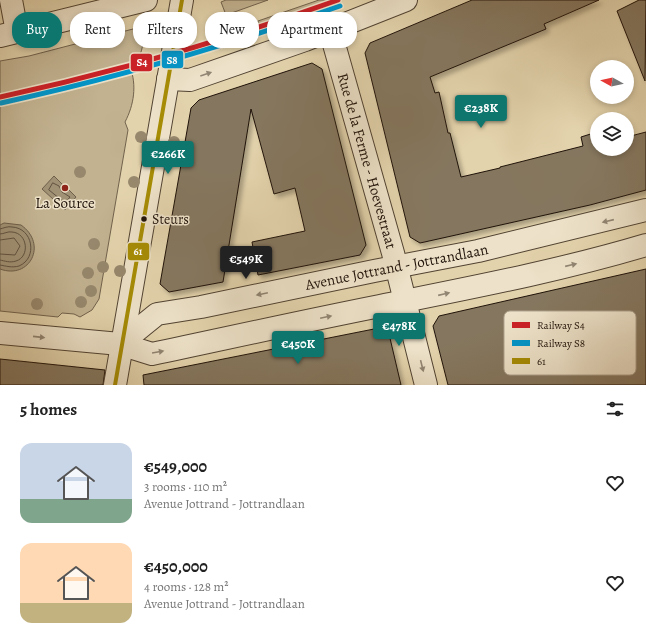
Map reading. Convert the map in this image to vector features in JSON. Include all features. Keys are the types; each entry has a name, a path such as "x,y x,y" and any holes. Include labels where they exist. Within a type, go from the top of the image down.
{"street":[{"path":"11,0 9,34 146,0"},
{"path":"115,385 120,344 182,0"},
{"path":"357,19 406,0"},
{"path":"168,79 190,80 280,48"},
{"name":"Rue de la Ferme - Hoevestraat","path":"335,48 397,267 426,385"},
{"name":"Avenue Jottrand - Jottrandlaan","path":"120,344 157,314 201,307 486,250 646,210"},
{"path":"0,333 120,344 152,354 602,258 646,245"}],"shaded area":[{"path":"226,0 268,0 234,12 225,12 221,2"},
{"path":"319,0 332,0 335,9 326,12 284,12"},
{"path":"267,18 267,33 259,35 259,21"},
{"path":"133,29 133,48 142,48 137,61 130,67 134,95 131,109 125,122 128,130 99,299 92,310 80,317 74,314 62,313 58,317 0,311 0,61 29,56 70,45 70,48 125,48 125,31"}],"water":[{"path":"54,176 65,187 64,189 66,187 76,197 65,210 42,189"},
{"path":"4,223 21,225 29,233 33,241 34,250 32,258 27,265 20,269 11,271 0,269 0,225"}],"building":[{"path":"472,0 599,0 544,24 546,29 430,77 435,93 439,92 448,133 450,133 461,177 583,146 581,137 590,134 590,156 634,156 634,135 646,132 646,190 590,205 420,243 410,237 365,53 370,43"},
{"path":"639,0 646,0 645,81 617,11"},
{"path":"312,63 322,69 366,245 360,255 258,275 252,242 305,231 295,188 274,194 251,109 223,282 169,292 160,284 191,108 199,100"},
{"path":"646,269 646,385 448,385 433,326 439,316"},
{"path":"379,328 389,334 401,385 144,385 143,375"},
{"path":"0,359 105,370 103,385 0,385"}],"rail line":[{"name":"S4","path":"0,97 86,77 213,42 338,0"},
{"name":"S8","path":"1,103 87,83 172,60 257,34 340,6"}],"transit line":[{"name":"61","path":"115,385 182,0"}],"place":[{"name":"La Source","path":"65,188"},
{"name":"Steurs","path":"144,219"}]}
